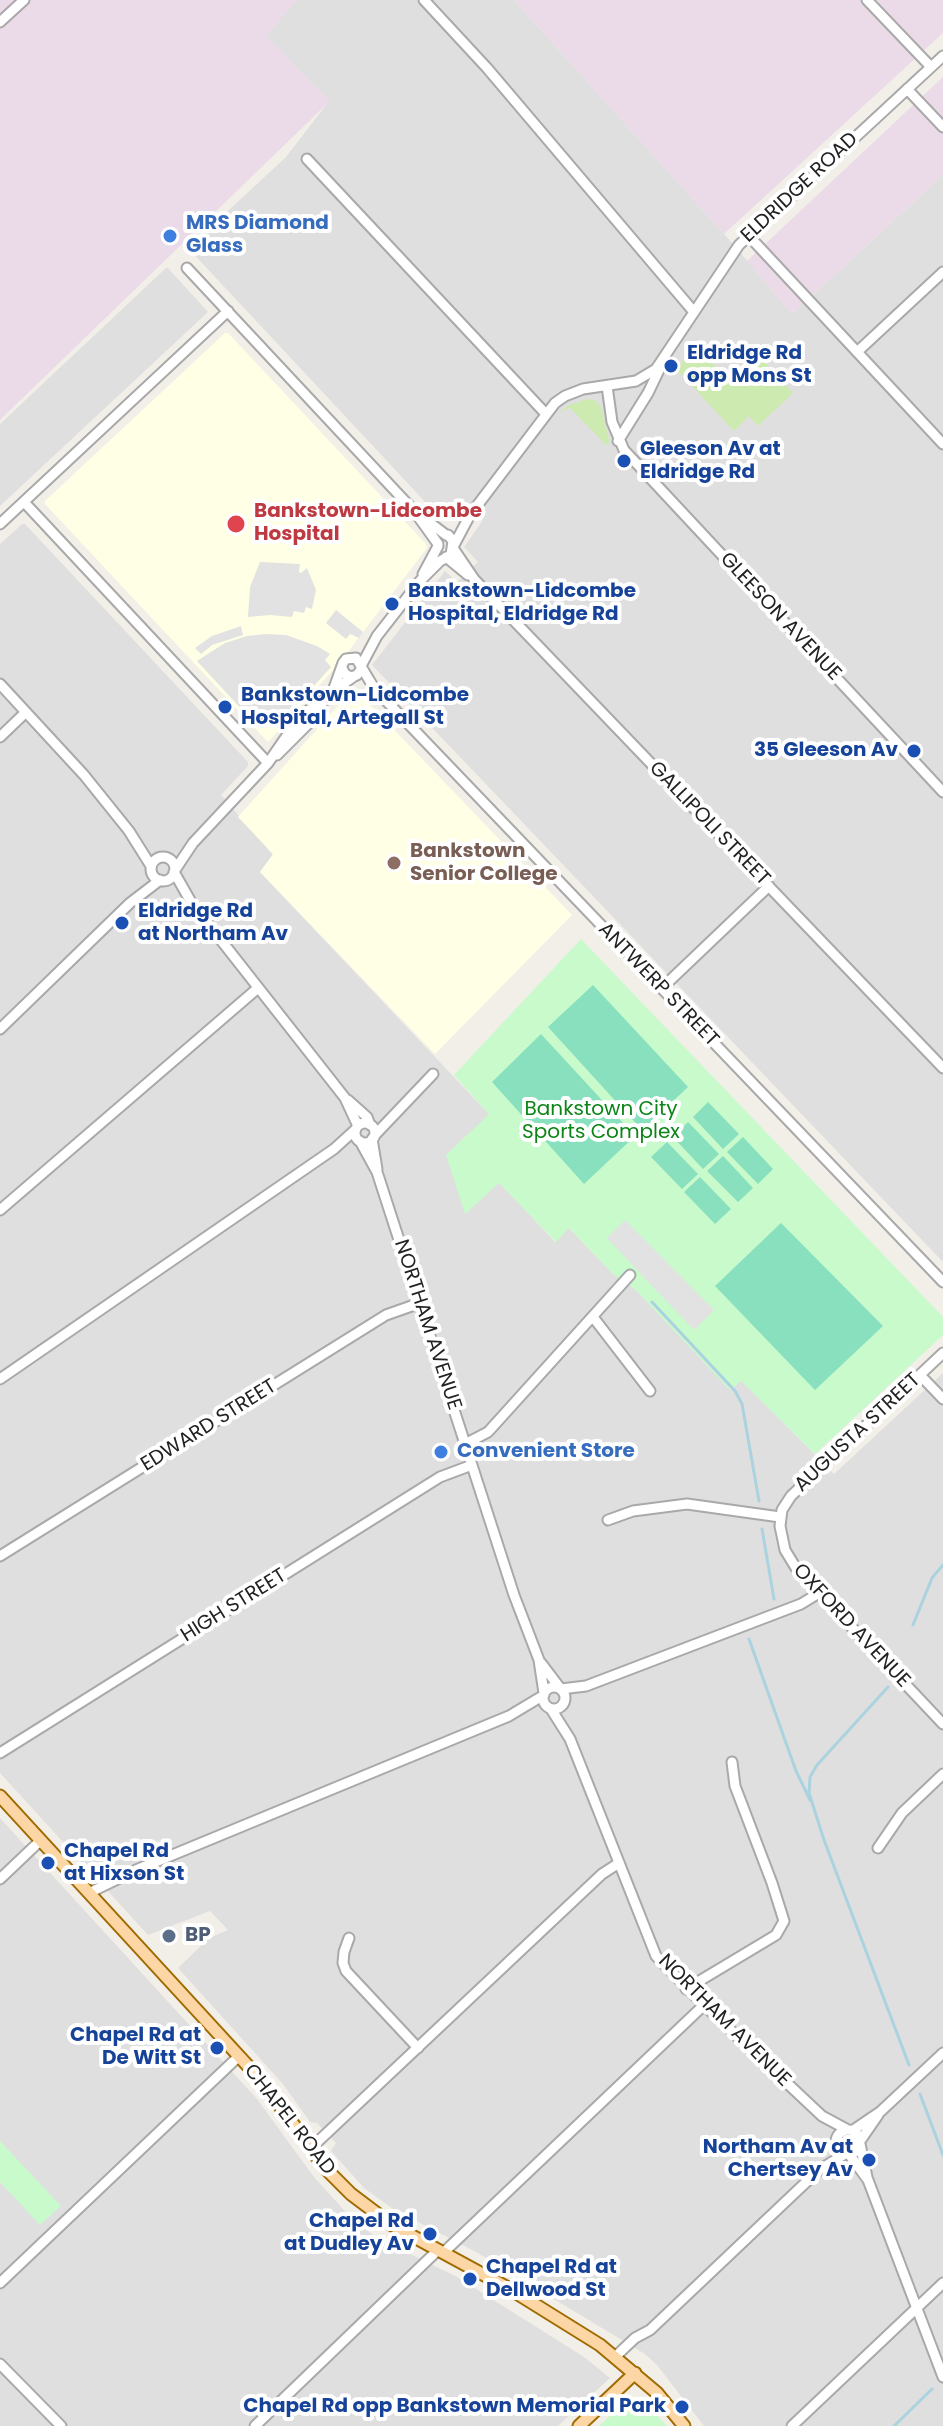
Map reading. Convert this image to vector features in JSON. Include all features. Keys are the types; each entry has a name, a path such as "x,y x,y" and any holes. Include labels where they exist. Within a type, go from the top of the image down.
{"main road":[{"name":"CHAPEL ROAD","path":"0,1796 239,2056 270,2091 333,2177 360,2202 392,2225 510,2289 616,2356 667,2404 684,2426"},
{"path":"579,2426 635,2373"}],"street":[{"path":"0,22 24,0"},
{"path":"424,0 487,68 694,312"},
{"path":"867,0 931,67"},
{"name":"ELDRIDGE ROAD","path":"353,657 377,636 420,581 449,552 470,515 546,414 565,396 583,389 636,381 651,373 664,359 733,251 943,56"},
{"path":"907,89 943,127"},
{"path":"307,159 546,414"},
{"path":"748,235 943,444"},
{"path":"187,268 415,512 438,545 439,554 449,552 452,539 415,512"},
{"path":"857,352 943,272"},
{"path":"0,524 228,311"},
{"path":"618,441 648,393 664,359"},
{"path":"607,386 618,441"},
{"name":"GLEESON AVENUE","path":"618,441 943,792"},
{"path":"24,502 268,763"},
{"name":"ELDRIDGE ROAD","path":"420,581 439,537 447,535 470,515"},
{"name":"GALLIPOLI STREET","path":"449,552 943,1068"},
{"name":"ELDRIDGE ROAD","path":"362,667 377,636"},
{"path":"0,1029 130,903 161,880 168,879 193,843 268,763 309,710 322,703 362,667 359,660 353,657 345,660 333,691"},
{"name":"ANTWERP STREET","path":"362,667 374,688 943,1282"},
{"path":"342,668 346,675 354,676"},
{"name":"ANTWERP STREET","path":"354,676 374,688"},
{"path":"0,684 84,775 129,831 161,880 191,902"},
{"path":"0,737 26,712"},
{"path":"129,831 163,858 173,862 174,871 191,902 345,1098 367,1117 372,1132"},
{"path":"130,903 163,858 193,843"},
{"path":"662,988 769,886"},
{"path":"0,1210 258,988"},
{"path":"334,1149 359,1141 366,1142 372,1132 433,1074"},
{"path":"345,1098 357,1127 355,1135 359,1141"},
{"path":"0,1379 334,1149 363,1123 372,1132"},
{"name":"NORTHAM AVENUE","path":"372,1132 377,1172 514,1595 539,1660 544,1694"},
{"name":"NORTHAM AVENUE","path":"359,1141 377,1172"},
{"path":"465,1444 488,1432 630,1275"},
{"name":"EDWARD STREET","path":"0,1556 386,1315 420,1303"},
{"path":"593,1317 650,1391"},
{"name":"AUGUSTA STREET","path":"780,1517 791,1496 943,1353"},
{"path":"920,1375 943,1399"},
{"name":"HIGH STREET","path":"0,1753 440,1477 472,1465"},
{"path":"608,1520 633,1511 687,1504 780,1517"},
{"name":"OXFORD AVENUE","path":"780,1517 780,1534 788,1556 943,1724"},
{"path":"89,1893 136,1870 509,1716 553,1687 586,1686 801,1604 819,1593"},
{"name":"NORTHAM AVENUE","path":"539,1660 560,1689"},
{"path":"509,1716 559,1708 586,1686"},
{"path":"560,1689 565,1694 564,1704"},
{"path":"544,1694 543,1700 549,1708"},
{"name":"NORTHAM AVENUE","path":"564,1704 570,1739 656,1956 686,1989 822,2116 850,2131"},
{"name":"NORTHAM AVENUE","path":"549,1708 570,1739"},
{"path":"686,1989 776,1935 784,1921 735,1786 732,1762"},
{"path":"878,1848 902,1813 943,1774"},
{"path":"0,1879 41,1840"},
{"path":"311,2148 602,1874 619,1863"},
{"path":"349,1938 343,1963 346,1971 418,2048"},
{"path":"255,2426 704,2005"},
{"path":"819,2170 840,2133 850,2131 880,2112 943,2053"},
{"path":"0,2283 239,2056"},
{"path":"616,2356 635,2338 650,2330 819,2170 855,2152 880,2112"},
{"name":"NORTHAM AVENUE","path":"822,2116 837,2141"},
{"path":"850,2131 860,2142 868,2180 943,2377"},
{"path":"837,2141 839,2150 847,2154 868,2180"},
{"path":"792,2426 943,2283"},
{"path":"0,2364 61,2426"}],"shaded area":[{"path":"0,0 297,0 266,36 330,101 0,420"},
{"path":"297,0 514,0 792,314 943,175 943,1262 372,665 445,571 457,582 478,562 464,547 483,520 462,500 443,521 188,248 286,157 329,101 265,36"},
{"path":"514,0 943,0 943,33 724,234"},
{"path":"943,77 943,175 792,314 747,261"},
{"path":"167,267 208,312 0,506 0,424"},
{"name":"Bankstown-Lidcombe Hospital","path":"225,333 427,548 341,661 269,741 45,504"},
{"path":"22,524 248,762 248,766 221,795 273,855 260,872 489,1114 466,1213 499,1182 555,1242 569,1228 613,1274 636,1290 731,1390 741,1380 834,1474 943,1373 943,2426 704,2426 645,2354 476,2252 393,2209 364,2188 331,2151 336,2143 317,2123 310,2122 283,2084 178,1968 209,1938 228,1930 210,1911 148,1935 0,1773 0,544"},
{"path":"260,562 300,564 301,573 307,568 316,590 312,609 306,607 304,613 294,611 292,617 248,617 250,587"},
{"path":"336,610 363,632 359,638 350,634 346,639 326,623"},
{"path":"241,626 243,635 212,645 201,654 195,648 212,636"},
{"path":"266,634 286,635 317,646 330,654 325,660 331,667 277,727 268,719 259,728 197,661 225,643"},
{"name":"Bankstown Senior College","path":"354,688 572,915 435,1054 260,872 273,854 238,817"},
{"path":"625,1220 714,1310 694,1330 607,1238"},
{"path":"0,1818 257,2099 314,2177 352,2219 376,2237 457,2277 584,2357 610,2378 558,2426 0,2426"}],"green space":[{"path":"694,344 731,383 760,357 793,393 758,426 749,416 734,431 677,370"},
{"path":"587,399 595,400 601,407 610,443 606,445 570,408 559,412"},
{"name":"Bankstown City Sports Complex","path":"581,939 943,1317 943,1335 815,1454 741,1381 730,1390 636,1290 613,1274 569,1228 556,1242 499,1183 465,1214 446,1155 489,1114 454,1075"},
{"path":"593,985 688,1087 642,1130 548,1027"},
{"path":"541,1034 635,1136 584,1184 492,1082"},
{"path":"708,1102 739,1134 723,1149 693,1117"},
{"path":"688,1122 719,1154 703,1169 673,1137"},
{"path":"743,1137 773,1169 758,1184 727,1152"},
{"path":"667,1142 698,1174 682,1189 651,1157"},
{"path":"723,1156 753,1188 738,1202 707,1171"},
{"path":"700,1177 731,1209 715,1224 684,1192"},
{"path":"781,1223 883,1326 815,1390 715,1286"},
{"path":"0,2141 61,2206 40,2225 0,2182"},
{"path":"624,2403 649,2407 667,2426 599,2426"}],"waterway":[{"path":"652,1302 735,1391 742,1404 759,1501"},
{"path":"762,1529 774,1599"},
{"path":"913,1625 932,1578 943,1565"},
{"path":"749,1639 796,1771 810,1800"},
{"path":"888,1687 817,1765 810,1777 809,1793 909,2065"},
{"path":"920,2094 943,2155"},
{"path":"894,2426 932,2389"}],"place":[{"name":"MRS Diamond Glass","path":"170,236"},
{"name":"Eldridge Rd opp Mons St","path":"671,366"},
{"name":"Gleeson Av at Eldridge Rd","path":"624,461"},
{"name":"Bankstown-Lidcombe Hospital","path":"236,524"},
{"name":"Bankstown-Lidcombe Hospital, Eldridge Rd","path":"392,604"},
{"name":"Bankstown-Lidcombe Hospital, Artegall St","path":"225,707"},
{"name":"35 Gleeson Av","path":"914,751"},
{"name":"Bankstown Senior College","path":"394,863"},
{"name":"Eldridge Rd at Northam Av","path":"122,923"},
{"name":"Convenient Store","path":"441,1452"},
{"name":"Chapel Rd at Hixson St","path":"48,1863"},
{"name":"BP","path":"169,1936"},
{"name":"Chapel Rd at De Witt St","path":"217,2048"},
{"name":"Northam Av at Chertsey Av","path":"869,2160"},
{"name":"Chapel Rd at Dudley Av","path":"430,2234"},
{"name":"Chapel Rd at Dellwood St","path":"470,2279"},
{"name":"Chapel Rd opp Bankstown Memorial Park","path":"682,2407"}]}
